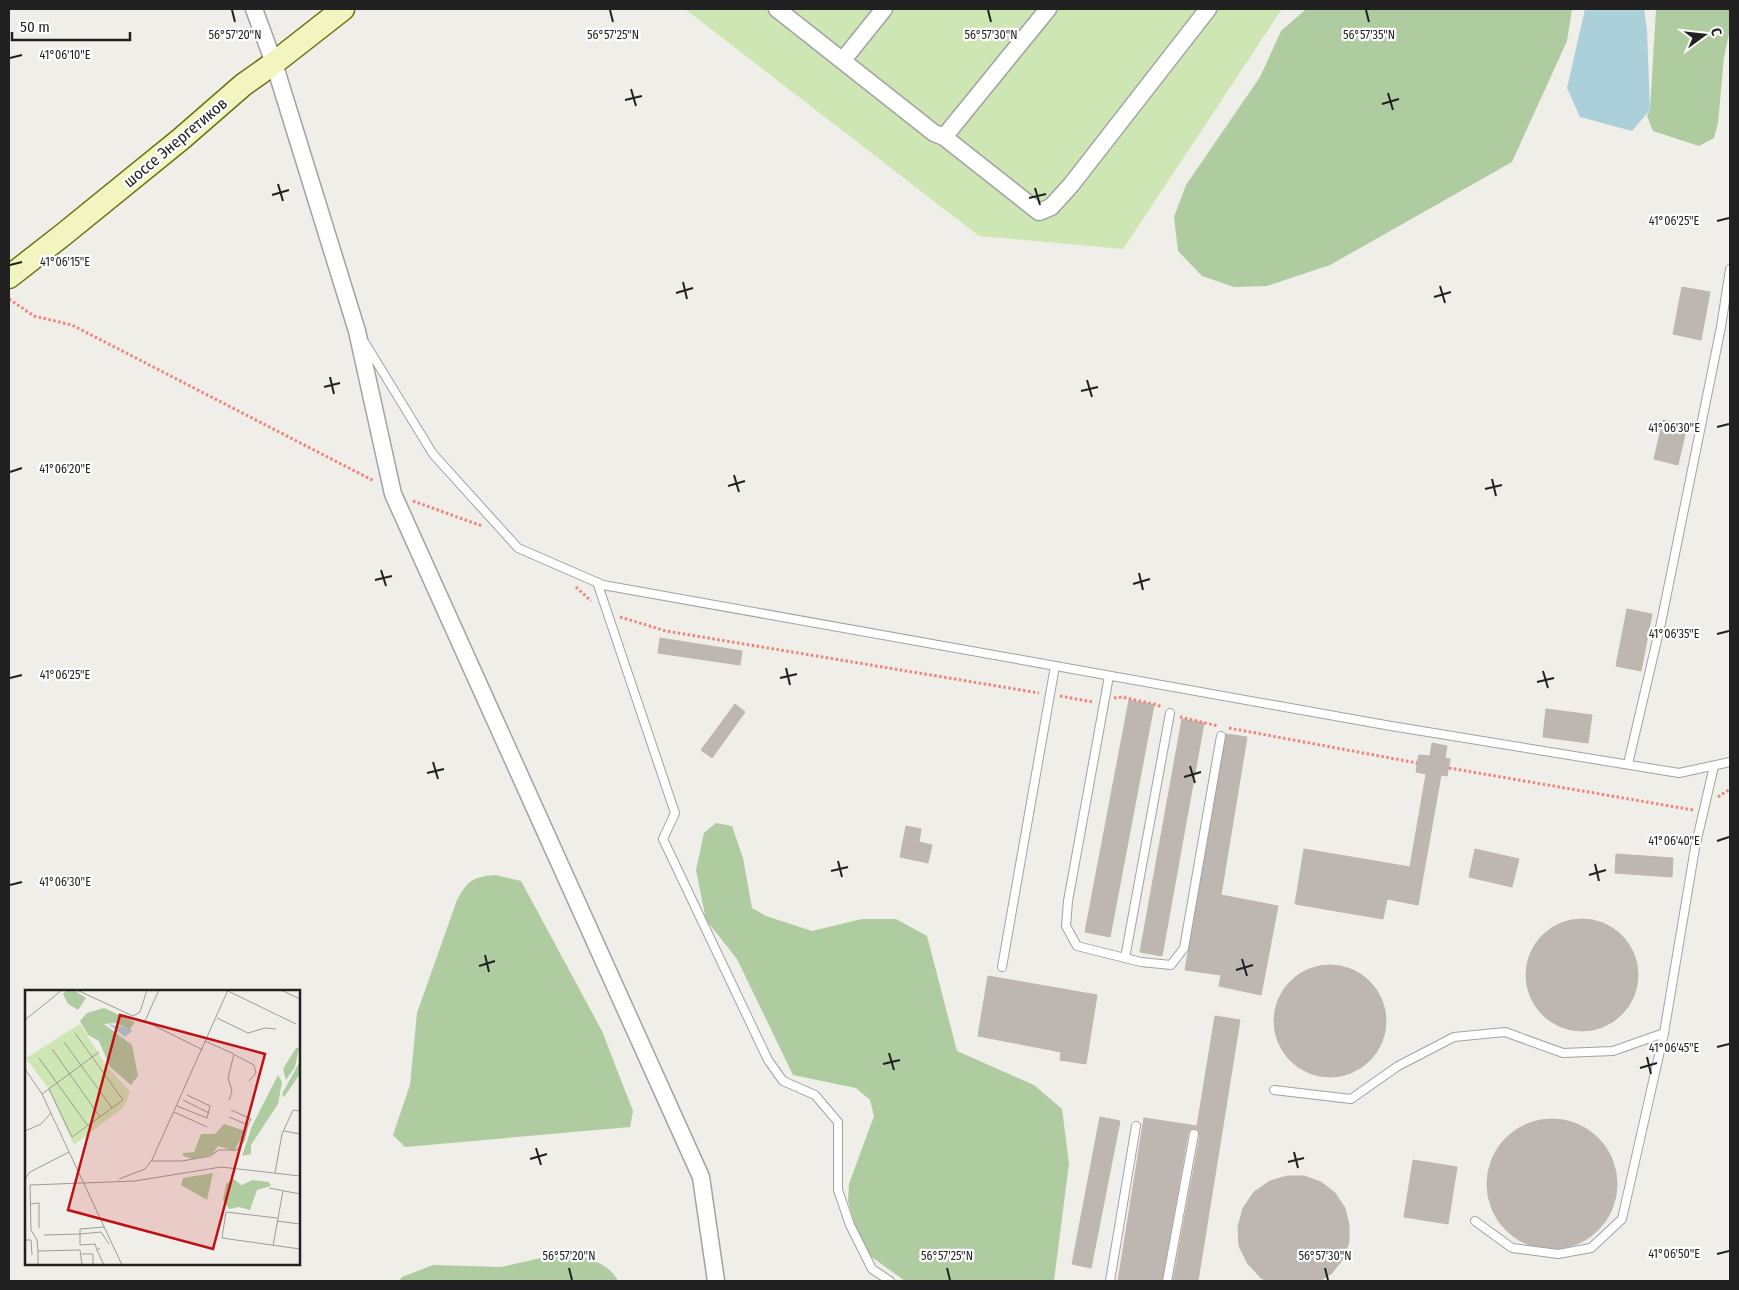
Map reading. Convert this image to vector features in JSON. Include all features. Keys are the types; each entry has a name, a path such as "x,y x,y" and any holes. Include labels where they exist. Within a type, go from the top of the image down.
{"main road":[{"name":"шоссе Энергетиков","path":"9,277 181,139 243,84 274,63 343,9"}],"street":[{"path":"254,9 274,63 357,331 393,494 701,1177 716,1281"},
{"path":"777,9 934,133 944,137 1039,212 1051,207 1071,185 1208,9"},
{"path":"843,60 884,9"},
{"path":"944,137 1048,9"}],"lane":[{"path":"1628,764 1662,614 1721,327 1730,269"},
{"path":"357,331 434,454 518,548 603,585 1382,725 1679,773 1730,762"},
{"path":"596,582 675,813 664,839 768,1060 783,1081 815,1095 838,1122 838,1190 850,1225 872,1269 890,1281"},
{"path":"1002,967 1055,666"},
{"path":"1109,676 1068,901 1066,926 1076,946 1141,962 1170,966 1184,948 1221,736"},
{"path":"1125,958 1170,713"},
{"path":"1475,1220 1512,1248 1558,1254 1591,1248 1622,1218 1664,1033 1695,848 1714,766"},
{"path":"1274,1090 1351,1099 1398,1066 1454,1037 1505,1032 1563,1053 1613,1051 1664,1033"},
{"path":"1110,1281 1136,1126"},
{"path":"1167,1281 1194,1134"}],"path":[{"path":"9,299 34,316 72,325 369,477 393,494 506,535"},
{"path":"570,582 607,614 666,631 1093,702 1122,697 1158,705 1174,716 1223,727 1417,763"},
{"path":"1449,768 1696,810 1730,789"}],"green space":[{"path":"685,9 1282,9 1123,249 979,236"},
{"path":"1306,9 1572,9 1567,41 1512,162 1330,265 1267,286 1234,287 1202,276 1178,251 1174,217 1186,185 1260,77 1281,31"},
{"path":"1656,9 1730,9 1730,29 1724,57 1718,123 1714,138 1699,146 1653,131 1647,116 1650,110"},
{"path":"716,823 732,826 743,858 752,908 766,916 812,931 862,919 896,919 927,936 957,1051 1034,1085 1062,1109 1069,1163 1054,1281 905,1281 862,1250 848,1201 849,1184 874,1116 870,1100 856,1088 793,1075 737,959 706,920 696,870 704,833"},
{"path":"495,875 521,881 602,1031 633,1111 630,1127 405,1147 393,1135 410,1085 417,1013 457,900 464,888 472,881 481,877"},
{"path":"566,1252 595,1261 609,1269 618,1281 399,1281 402,1277 433,1265 501,1267"}],"water":[{"path":"1585,9 1644,9 1647,30 1650,110 1632,131 1580,117 1567,88"}],"building":[{"path":"1682,287 1710,292 1701,340 1673,334"},
{"path":"1663,420 1687,426 1678,465 1654,459"},
{"path":"1627,609 1652,614 1641,671 1616,666"},
{"path":"660,638 742,651 740,665 658,653"},
{"path":"1129,700 1154,705 1110,937 1085,932"},
{"path":"735,704 745,712 712,758 701,750"},
{"path":"1546,709 1592,715 1588,743 1543,737"},
{"path":"1182,719 1204,723 1162,956 1140,952"},
{"path":"1226,734 1247,737 1221,895 1278,906 1261,995 1219,986 1221,975 1185,970"},
{"path":"1432,743 1447,746 1445,758 1450,759 1447,776 1441,775 1418,905 1387,899 1383,919 1295,904 1304,849 1410,867 1426,774 1416,772 1417,763 1419,755 1430,756"},
{"path":"906,826 921,829 919,842 932,845 928,863 900,857"},
{"path":"1475,849 1519,859 1512,887 1469,877"},
{"path":"1616,854 1673,858 1672,877 1615,873"},
{"path":"1582,919 1603,923 1622,935 1634,954 1638,975 1634,996 1622,1015 1603,1027 1582,1031 1561,1027 1542,1015 1530,996 1526,975 1530,954 1542,935 1561,923"},
{"path":"1330,965 1351,969 1370,981 1382,1000 1386,1021 1382,1042 1370,1061 1351,1073 1330,1077 1309,1073 1290,1061 1278,1042 1274,1021 1278,1000 1290,981 1309,969"},
{"path":"988,976 1097,995 1086,1064 1060,1060 1061,1052 978,1036"},
{"path":"1215,1016 1240,1020 1198,1281 1173,1281 1200,1135 1195,1128 1188,1133 1162,1281 1118,1281 1144,1118 1197,1126"},
{"path":"1100,1117 1120,1121 1091,1268 1072,1264"},
{"path":"1552,1119 1565,1120 1577,1124 1598,1138 1612,1159 1616,1171 1616,1197 1612,1209 1598,1230 1577,1244 1565,1248 1552,1249 1539,1248 1527,1244 1506,1230 1492,1209 1488,1197 1487,1184 1488,1171 1492,1159 1506,1138 1527,1124 1539,1120"},
{"path":"1413,1160 1457,1167 1448,1224 1404,1217"},
{"path":"1287,1176 1304,1176 1321,1182 1335,1193 1345,1208 1349,1225 1349,1242 1343,1259 1332,1273 1320,1281 1268,1281 1261,1278 1248,1264 1239,1246 1238,1227 1243,1208 1254,1192 1270,1181"}]}
